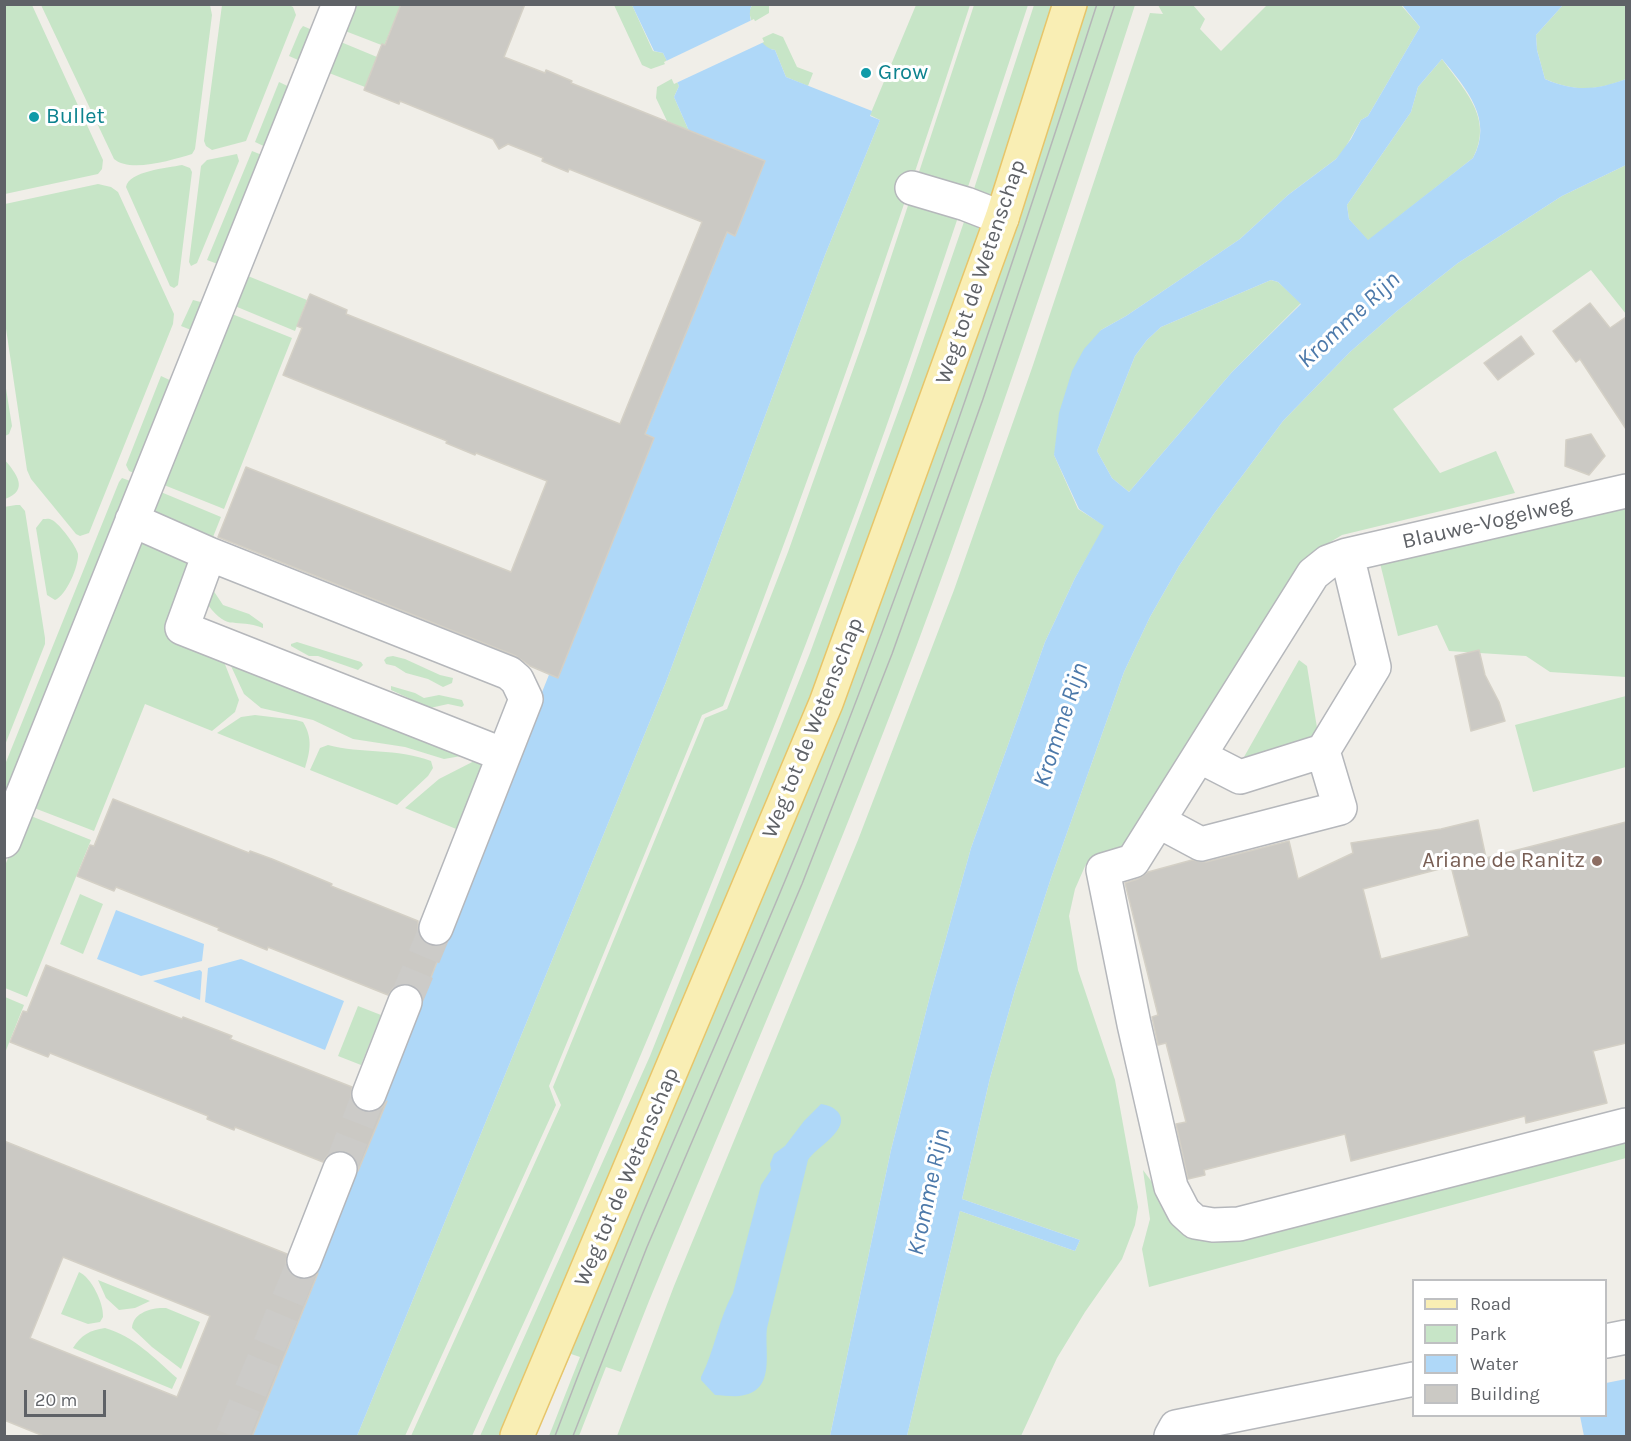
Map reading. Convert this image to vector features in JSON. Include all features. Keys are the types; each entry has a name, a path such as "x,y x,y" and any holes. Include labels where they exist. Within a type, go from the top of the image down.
{"main road":[{"name":"Weg tot de Wetenschap","path":"517,1437 826,703 1002,218 1070,4"}],"street":[{"path":"4,841 339,4"},
{"path":"912,188 966,204 1002,218"},
{"name":"Blauwe-Vogelweg","path":"1626,491 1347,555 1328,562 1313,574 1133,861 1103,870 1134,1024 1171,1187 1184,1212 1195,1222 1213,1225 1239,1224 1626,1125"},
{"path":"132,519 209,554 509,673 517,680 526,699 436,928"},
{"path":"209,554 182,628 504,755"},
{"path":"1199,756 1240,777 1323,751 1374,667 1347,555"},
{"path":"1158,820 1201,844 1340,808 1323,751"},
{"path":"369,1094 405,1002"},
{"path":"304,1261 340,1169"},
{"path":"1607,1341 1626,1337"},
{"path":"1172,1437 1176,1427 1412,1379"}],"green space":[{"path":"4,5 32,5 103,160 102,169 98,174 5,194"},
{"path":"41,5 210,5 212,15 195,149 192,154 163,162 140,165 121,163 114,159"},
{"path":"222,5 289,5 293,7 296,15 246,141 212,150 206,146 204,141"},
{"path":"350,5 401,5 384,46 340,29"},
{"path":"614,5 632,5 653,51 663,53 668,63 651,69 642,65"},
{"path":"752,5 769,5 769,13 752,23 749,12"},
{"path":"916,5 970,5 851,357 723,706 702,715 549,1086 556,1105 405,1436 357,1436 666,682 825,255 880,120 870,115"},
{"path":"974,5 1028,5 886,428 746,797 685,949 561,1241 472,1436 411,1436 561,1105 553,1087 705,718 727,709 788,552 866,333"},
{"path":"1034,5 1055,5 992,200 972,195"},
{"path":"1084,5 1135,5 999,416 880,741 621,1372 606,1367 579,1436 549,1436 580,1357 571,1354 535,1436 531,1436 772,876 935,446"},
{"path":"1158,5 1193,5 1205,19 1200,29 1221,51 1267,5 1401,5 1420,27 1368,116 1361,120 1344,150 1336,159 1288,195 1240,239 1126,316 1101,330 1054,455 1078,509 1105,526 1075,578 1045,642 971,848 891,1150 830,1436 617,1436 674,1286 858,840 954,590 1032,368 1150,13 1163,14"},
{"path":"1563,5 1626,5 1626,79 1595,88 1576,88 1545,79 1537,50 1536,35"},
{"path":"303,26 317,32 305,63 289,56"},
{"path":"773,33 783,37 797,67 813,73 808,86 786,77 775,50 762,44 760,39"},
{"path":"336,40 377,57 365,87 324,71"},
{"path":"1442,59 1474,105 1480,130 1479,144 1473,158 1368,241 1349,219 1347,205 1411,112 1418,87"},
{"path":"675,77 679,86 674,97 689,131 667,121 656,98 657,87"},
{"path":"279,82 294,89 270,149 255,142"},
{"path":"252,151 267,157 223,266 207,260"},
{"path":"237,154 239,161 197,263 191,266 189,262 201,166 207,160"},
{"path":"182,165 190,168 192,172 178,285 174,288 170,286 126,187 134,177 141,174"},
{"path":"1626,165 1626,314 1591,270 1393,409 1440,473 1496,451 1515,493 1342,535 1312,553 1118,852 1086,864 1075,889 1069,916 1078,970 1115,1080 1138,1207 1135,1225 1122,1259 1085,1312 1057,1358 1021,1436 907,1436 960,1211 1075,1251 1080,1240 962,1199 990,1078 1051,878 1124,672 1150,617 1179,566 1213,515 1283,421 1350,352 1458,263 1562,196"},
{"path":"98,184 111,187 118,192 174,314 173,324 89,533 80,536 31,479 27,470 5,322 5,204"},
{"path":"966,216 984,223 827,657 502,1436 480,1436 650,1056 810,653 906,390"},
{"path":"243,274 307,300 295,331 230,304"},
{"path":"1271,280 1278,282 1301,303 1232,372 1129,492 1112,478 1097,451 1135,356 1161,327"},
{"path":"193,300 208,304 196,332 181,326"},
{"path":"227,312 292,338 224,509 159,483"},
{"path":"4,376 12,426 9,434 5,436"},
{"path":"161,376 176,383 139,475 129,471 126,465"},
{"path":"4,459 16,475 19,486 13,495 5,499"},
{"path":"122,478 136,483 5,796 4,767"},
{"path":"156,490 221,517 209,547 152,517"},
{"path":"1626,501 1626,677 1550,672 1526,656 1449,651 1437,625 1398,636 1379,559"},
{"path":"20,505 25,511 45,644 5,745 4,507"},
{"path":"43,519 51,519 59,526 78,554 71,580 63,593 55,600 47,595 36,528"},
{"path":"142,541 203,558 175,632 219,649 239,700 235,712 212,731 145,704 94,831 29,806"},
{"path":"213,590 223,605 249,614 263,624 263,628 227,622 215,614 208,605 204,604"},
{"path":"297,642 361,662 363,665 358,670 318,656 309,656 291,646"},
{"path":"224,651 467,755 444,759 405,747 353,739 313,720 261,708 244,694"},
{"path":"393,656 453,678 452,683 443,687 428,679 386,664 384,660"},
{"path":"1299,660 1307,666 1319,740 1240,764"},
{"path":"391,686 424,698 439,695 462,700 464,705 462,707 448,704 430,708 391,690"},
{"path":"1626,696 1626,767 1533,792 1515,725"},
{"path":"255,715 303,722 310,745 305,768 217,733 241,717"},
{"path":"328,745 405,754 431,761 433,768 428,776 397,805 310,770 320,748"},
{"path":"484,756 496,760 466,833 405,808 439,779"},
{"path":"26,814 91,840 27,997 5,988 4,868"},
{"path":"80,894 103,904 83,954 60,944"},
{"path":"5,997 24,1005 5,1053"},
{"path":"358,1006 381,1015 361,1065 338,1056"},
{"path":"1626,1133 1626,1158 1149,1287 1142,1249 1150,1219 1143,1170 1175,1213 1191,1228"},
{"path":"79,1272 88,1279 99,1298 103,1311 100,1322 88,1324 61,1314"},
{"path":"98,1280 150,1301 135,1308 119,1310 106,1298"},
{"path":"166,1308 200,1322 181,1369 132,1328 138,1316 146,1311"},
{"path":"105,1328 135,1342 177,1378 172,1389 73,1348 86,1334"}],"water":[{"path":"632,5 752,5 750,17 755,32 764,44 775,50 786,77 872,111 870,116 880,120 825,255 666,682 357,1436 244,1436 756,158 689,131 674,97 679,86 663,53 654,51"},
{"name":"Kromme Rijn","path":"1402,5 1563,5 1536,35 1537,50 1545,79 1566,86 1586,88 1626,79 1626,165 1562,196 1458,263 1350,352 1283,421 1213,515 1179,566 1150,617 1124,672 1051,878 990,1078 962,1199 1080,1240 1075,1251 960,1211 907,1436 830,1436 891,1150 971,848 1045,642 1075,578 1104,526 1079,509 1054,455 1059,413 1072,371 1084,349 1101,330 1126,316 1240,239 1288,195 1336,159 1351,139 1361,120 1368,116 1420,27","holes":["1442,59 1460,81 1474,105 1479,118 1479,144 1473,158 1368,240 1349,219 1347,205 1411,112 1418,87","1271,280 1278,282 1301,304 1232,372 1129,492 1112,478 1097,451 1135,356 1161,327"]},
{"path":"116,910 204,944 202,961 141,976 97,959"},
{"path":"241,959 344,1001 325,1050 205,1002 208,968"},
{"path":"200,970 202,972 200,1000 153,981"},
{"path":"821,1104 830,1106 838,1112 841,1118 840,1125 831,1138 808,1160 767,1328 767,1359 764,1379 751,1393 736,1396 715,1395 701,1380 701,1377 733,1293 761,1185 771,1170 770,1164 774,1154 785,1146 804,1121"},
{"path":"1626,1379 1626,1436 1584,1436 1580,1417 1607,1417 1607,1383"}],"pier":[{"path":"754,19 764,42 674,84 664,62"}],"building":[{"path":"401,4 525,4 504,57 545,73 546,70 572,81 571,83 765,161 735,236 727,232 645,434 654,438 558,678 530,666 516,656 218,537 246,467 511,572 547,481 476,453 475,455 446,443 447,441 283,375 302,328 297,326 310,294 347,310 346,314 620,424 702,222 569,169 568,172 542,161 543,158 508,144 499,149 493,139 400,101 399,104 364,90"},
{"path":"1590,303 1610,328 1626,317 1626,429 1580,359 1576,362 1553,331"},
{"path":"1521,336 1534,354 1498,380 1484,363"},
{"path":"1591,434 1605,456 1589,475 1565,466 1566,440"},
{"path":"1479,650 1485,675 1499,702 1505,721 1471,731 1455,656"},
{"path":"113,799 249,853 250,851 272,859 418,921 418,931 422,940 430,946 438,947 444,944 423,998 419,990 411,984 403,983 394,987 388,995 268,947 267,950 218,930 219,928 116,887 114,891 77,876 90,845 94,846"},
{"path":"1478,820 1486,858 1626,822 1626,1043 1593,1051 1607,1103 1526,1123 1525,1116 1351,1161 1345,1134 1204,1170 1205,1175 1188,1179 1176,1124 1186,1122 1166,1043 1158,1045 1152,1017 1158,1015 1125,883 1138,879 1148,872 1192,860 1206,862 1289,841 1298,879 1353,853 1351,843 1441,829","holes":["1451,866 1469,936 1381,959 1363,889"]},
{"path":"46,965 182,1019 183,1017 232,1036 230,1039 352,1087 351,1097 354,1105 362,1111 372,1112 381,1108 387,1101 358,1171 355,1158 346,1151 337,1151 328,1155 323,1162 235,1127 234,1130 207,1119 208,1116 50,1053 48,1057 10,1042 23,1011 27,1012"},
{"path":"4,1141 287,1254 286,1264 290,1273 297,1278 307,1279 318,1273 252,1437 46,1437 4,1420","holes":["63,1257 210,1316 177,1397 30,1338"]}],"tunnel":[{"path":"405,1002 436,928"},
{"path":"340,1169 369,1094"},
{"path":"232,1436 304,1261"}],"tram line":[{"path":"555,1436 642,1215 805,832 884,627 958,421 1097,4"},
{"path":"573,1436 647,1247 802,884 892,654 983,399 1115,4"}],"place":[{"name":"Grow","path":"866,73"},
{"name":"Bullet","path":"34,117"},
{"name":"Ariane de Ranitz","path":"1597,861"}]}
